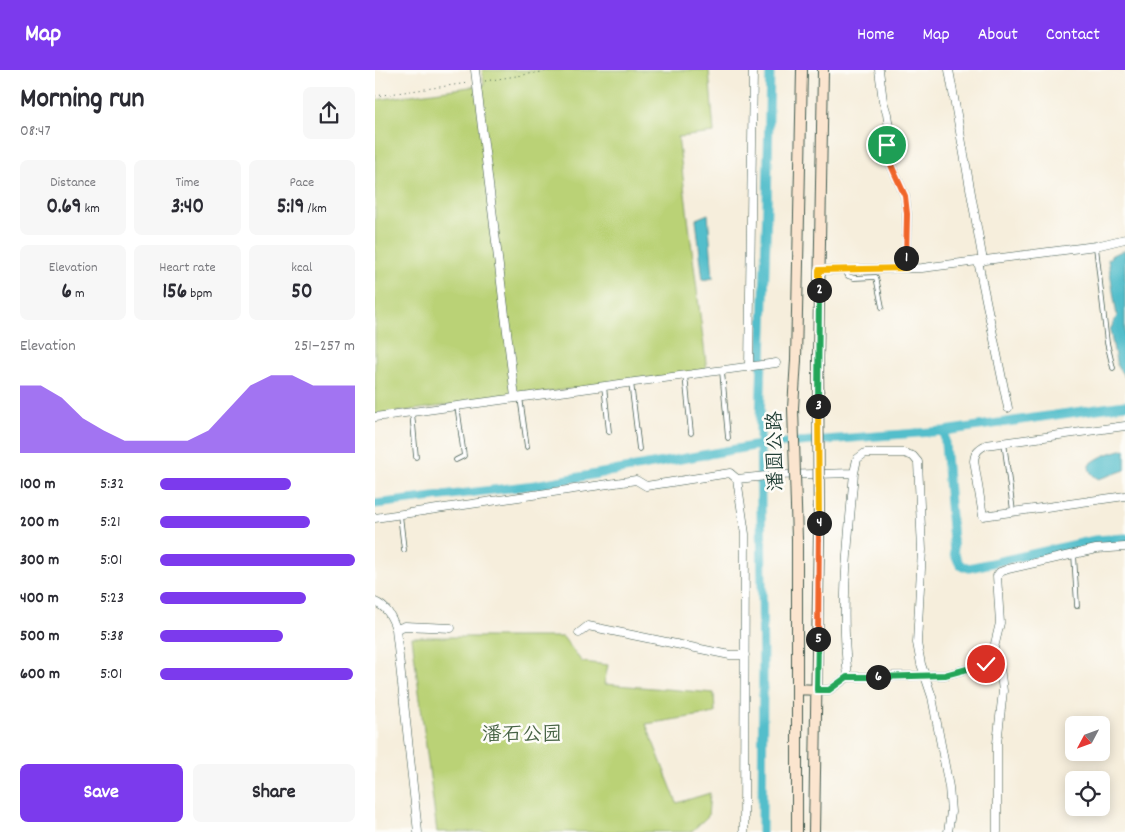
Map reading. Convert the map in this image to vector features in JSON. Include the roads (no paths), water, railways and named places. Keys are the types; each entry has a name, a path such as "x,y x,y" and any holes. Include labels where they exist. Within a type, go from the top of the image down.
{"main road":[{"name":"潘圆公路","path":"797,832 797,539 793,408 796,360 802,70"},
{"name":"潘圆公路","path":"815,832 819,535 818,357 823,70"},
{"path":"797,689 817,690"}],"street":[{"path":"475,70 517,397"},
{"path":"751,366 753,70"},
{"path":"879,70 890,135 887,145 891,165 905,196 907,214 906,268"},
{"path":"949,70 1008,408"},
{"path":"819,270 922,268 1096,246 1125,239"},
{"path":"375,417 776,363"},
{"path":"1125,426 986,444 979,448 975,454 974,462 983,516 1125,496"},
{"path":"847,677 844,640 847,548 857,459 865,453 904,453 913,456 919,462 921,550 917,643 932,697 949,787 951,812 948,832"},
{"path":"375,518 636,480 646,486 730,473 740,478 854,473"},
{"path":"740,478 745,534 744,832"},
{"path":"817,690 829,690 847,677 945,675 986,664 991,660 1000,623 997,585 997,576 1000,572 1096,549 1123,547 1125,556"},
{"path":"375,602 383,606 396,629 418,832"},
{"path":"396,629 405,626 451,628"},
{"path":"579,633 588,626 730,654 745,655"},
{"path":"991,660 1000,667 1003,691 997,743 997,832"}],"lane":[{"path":"1096,246 1107,343 1113,368"},
{"path":"845,270 847,276 854,278 876,277 882,306"},
{"path":"722,370 728,438"},
{"path":"685,375 691,433"},
{"path":"631,382 639,449"},
{"path":"604,386 609,432"},
{"path":"517,397 527,447"},
{"path":"456,460 464,456 457,406"},
{"path":"412,412 416,457"},
{"path":"1004,442 1013,511"},
{"path":"400,514 404,550"},
{"path":"1074,554 1077,606"}],"water":[{"path":"708,214 713,278 703,280 696,219"},
{"path":"1125,250 1125,377 1117,366 1110,330 1117,316 1108,260 1112,255"},
{"path":"1125,449 1125,470 1099,479 1092,474 1089,465 1106,455"}],"waterway":[{"path":"762,832 763,672 760,421 770,70"},
{"path":"375,504 535,485 759,445 944,431 1125,405"},
{"path":"944,431 954,553 960,565 969,568 1095,540 1125,538"}],"park label":[{"name":"潘石公园","path":"522,736"}]}
